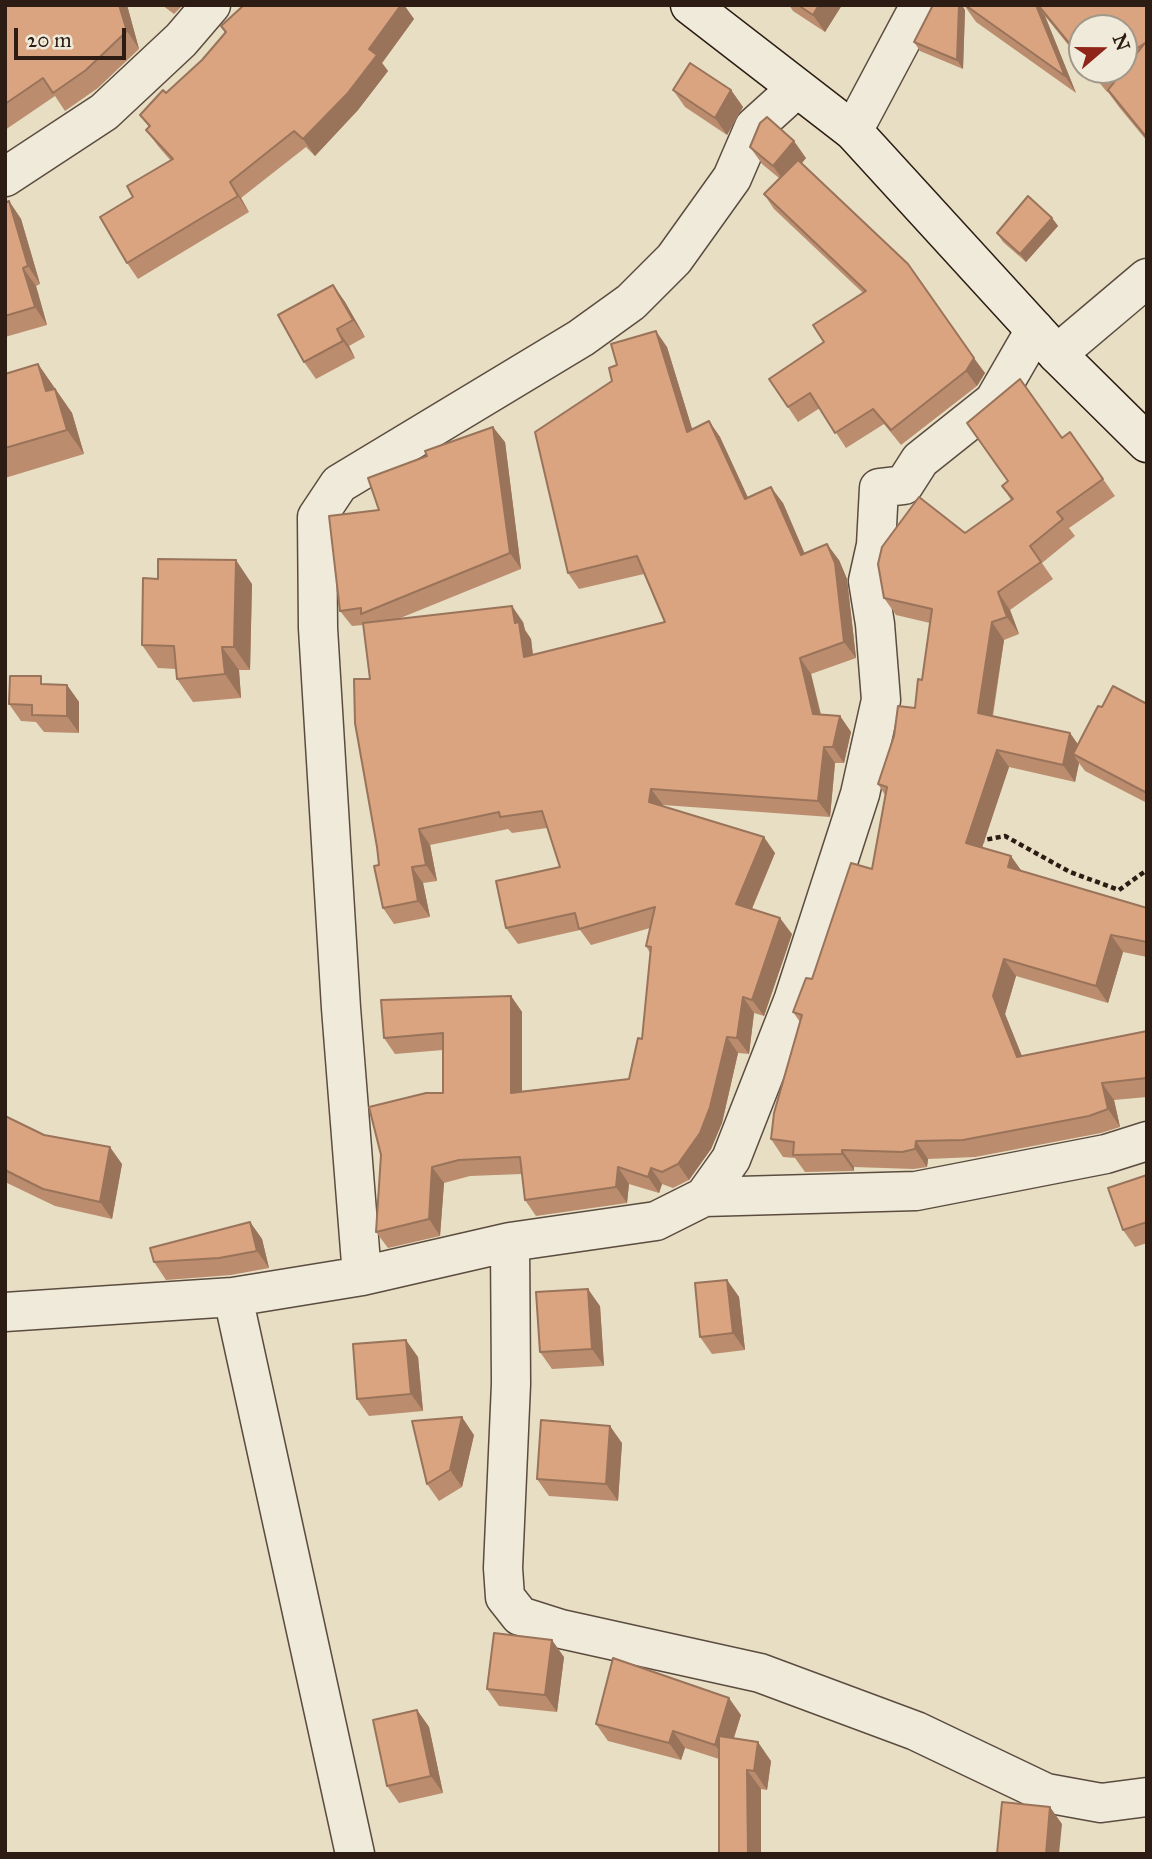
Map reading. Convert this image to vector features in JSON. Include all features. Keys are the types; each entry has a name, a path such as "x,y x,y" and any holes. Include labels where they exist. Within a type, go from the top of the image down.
{"street":[{"path":"5,177 104,112 181,40 211,5"},
{"path":"690,5 853,131 1046,342 1147,443"},
{"path":"853,131 920,5"},
{"path":"362,1276 341,1008 320,655 317,517 339,484 581,338 631,302 674,259 732,178 754,127 796,89"},
{"path":"704,1196 731,1159 793,1001 860,794 881,700 875,624 868,581 876,545 879,488 904,485 920,460 994,401 1046,342 1147,278"},
{"path":"5,1312 233,1297 362,1276 510,1242 656,1221 704,1196 916,1191 1105,1154 1147,1141"},
{"path":"510,1242 511,1384 503,1568 505,1597 520,1616 562,1629 760,1673 916,1731 1046,1793 1101,1803 1147,1797"},
{"path":"233,1297 355,1854"}],"path":[{"path":"972,842 1005,836 1070,872 1119,890 1147,870"}],"building":[{"path":"5,5 119,5 127,31 86,70 53,93 43,78 5,104"},
{"path":"244,5 401,5 369,49 377,55 347,94 303,139 294,131 230,182 238,196 127,263 100,217 133,197 127,186 173,159 146,130 150,126 140,115 163,90 166,93 202,60 226,32 221,26"},
{"path":"798,5 819,5 813,15"},
{"path":"933,5 959,5 957,60 914,42"},
{"path":"965,5 1036,5 1065,76"},
{"path":"1038,5 1147,5 1147,138 1108,90 1113,84 1138,84 1138,52 1145,43 1138,48 1138,14 1068,14 1068,42"},
{"path":"690,63 731,90 715,118 673,90"},
{"path":"767,117 794,141 773,166 750,147 760,123"},
{"path":"798,160 908,264 974,358 966,371 891,430 873,409 835,433 810,393 788,407 769,379 824,342 813,325 866,291 764,194"},
{"path":"1028,196 1052,218 1020,254 997,233"},
{"path":"9,201 28,266 23,268 35,307 5,316 5,203"},
{"path":"333,285 353,320 337,329 343,341 304,362 278,315"},
{"path":"656,331 687,432 709,421 745,499 771,487 801,555 827,544 835,563 844,642 800,658 813,714 840,716 833,747 824,747 818,801 651,789 649,802 764,837 736,904 780,918 752,1000 743,997 737,1038 727,1037 710,1107 700,1133 678,1164 662,1172 651,1168 648,1177 618,1167 616,1187 525,1200 520,1157 459,1160 432,1167 429,1219 376,1232 381,1155 369,1107 426,1093 443,1093 443,1033 384,1038 381,1000 511,996 511,1093 629,1079 638,1038 642,1039 651,947 646,946 655,907 579,929 575,913 506,928 496,881 560,867 542,811 500,817 499,812 419,829 426,865 412,867 418,901 383,908 374,866 379,865 377,847 355,723 354,679 370,679 363,623 512,606 515,623 519,622 524,657 665,622 637,556 568,573 535,432 612,381 609,368 617,365 611,344"},
{"path":"38,364 46,391 55,389 67,430 5,448 5,374"},
{"path":"1020,379 1062,438 1070,432 1103,479 1057,512 1063,519 1030,546 1041,562 998,592 1007,617 992,622 978,713 1070,733 1063,765 997,750 966,843 1011,856 1008,867 1147,908 1147,942 1111,935 1096,986 1004,959 993,996 1017,1057 1147,1031 1147,1078 1102,1083 1108,1109 1089,1116 963,1140 916,1141 915,1149 902,1152 842,1150 842,1154 793,1155 794,1142 771,1139 774,1113 802,1015 793,1012 806,978 812,979 851,863 872,869 887,787 878,784 894,736 898,706 915,708 918,679 922,680 932,609 884,598 878,564 882,547 919,497 965,533 1013,499 1002,486 1008,481 967,423"},
{"path":"493,427 510,553 361,614 361,608 340,611 329,516 379,510 368,478 427,456 425,451"},
{"path":"158,559 236,560 234,647 222,647 225,674 177,679 174,646 142,645 143,578 158,579"},
{"path":"10,676 41,676 41,684 67,685 67,716 32,715 32,705 9,704"},
{"path":"1113,686 1147,704 1145,792 1073,754 1098,706 1102,707"},
{"path":"5,1116 44,1135 110,1147 100,1202 43,1189 5,1170"},
{"path":"1147,1175 1147,1222 1123,1230 1108,1188"},
{"path":"250,1222 257,1251 219,1258 154,1262 150,1248"},
{"path":"727,1280 733,1333 700,1337 695,1283"},
{"path":"588,1289 592,1349 540,1352 536,1292"},
{"path":"406,1340 411,1394 357,1399 353,1344"},
{"path":"462,1417 450,1470 427,1484 412,1421"},
{"path":"541,1420 610,1426 606,1484 537,1479"},
{"path":"494,1633 552,1640 545,1695 487,1689"},
{"path":"613,1658 729,1698 715,1745 673,1731 669,1743 596,1724"},
{"path":"417,1710 431,1776 387,1786 373,1720"},
{"path":"719,1736 758,1742 754,1771 747,1770 748,1854 719,1854"},
{"path":"1002,1802 1050,1807 1046,1854 997,1854"}]}
